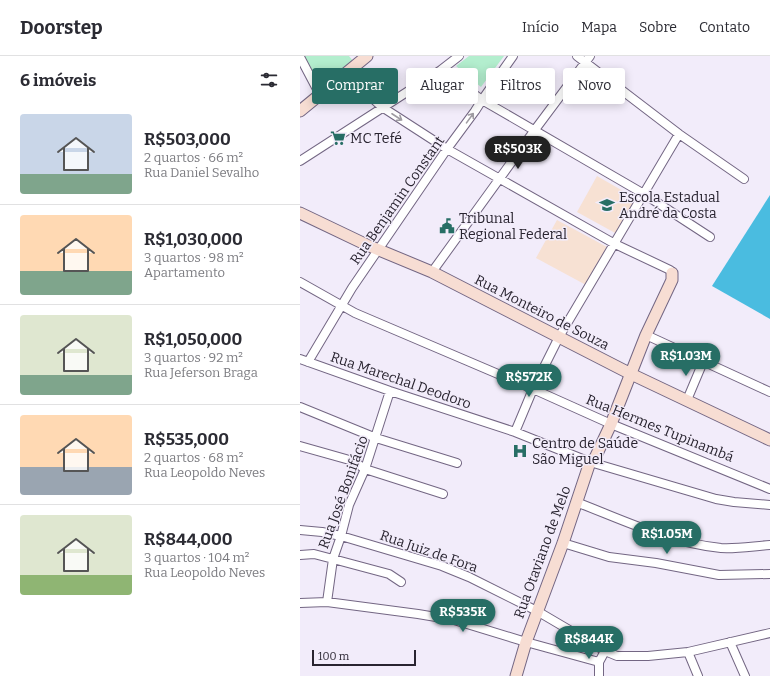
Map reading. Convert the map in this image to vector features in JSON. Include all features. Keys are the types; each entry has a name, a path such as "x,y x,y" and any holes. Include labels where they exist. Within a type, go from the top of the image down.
{"street":[{"path":"353,68 367,56"},
{"path":"444,68 459,56"},
{"name":"Rua Benjamin Constant","path":"304,361 447,149 513,56"},
{"path":"577,56 587,59 679,134 744,179"},
{"path":"300,57 312,80"},
{"path":"432,272 587,59"},
{"path":"300,160 406,92"},
{"path":"478,97 644,194 710,237"},
{"path":"300,111 312,101"},
{"path":"379,104 447,149 615,244 670,270 672,273"},
{"path":"515,432 558,336 615,244 679,134"},
{"name":"Rua Monteiro de Souza","path":"300,213 378,250 432,272 631,374 770,440"},
{"name":"Rua Otaviano de Melo","path":"516,676 526,642 563,542 590,462 595,458 611,424 646,336 672,280 672,273"},
{"name":"Rua Hermes Tupinambá","path":"300,282 355,313 611,424 770,489"},
{"path":"646,336 770,392"},
{"name":"Rua Marechal Deodoro","path":"304,361 515,432 590,462 716,499 770,505"},
{"path":"687,400 703,362"},
{"name":"Rua José Bonifácio","path":"327,602 332,559 341,536 349,505 365,469 376,438 390,391"},
{"path":"300,407 376,438 457,463"},
{"path":"300,446 353,461 365,469 443,494"},
{"path":"576,502 658,534 690,542 722,548 770,545"},
{"name":"Rua Juiz de Fora","path":"300,530 322,532 341,536 442,566 469,577 537,611 617,656 648,656 688,652 770,633"},
{"path":"563,542 609,557 656,563 719,575 770,574"},
{"path":"300,555 314,554 389,574 401,582"},
{"path":"300,603 327,602 454,620 599,662"},
{"path":"730,642 745,676"},
{"path":"599,676 599,662 605,650"},
{"path":"688,652 698,676"}],"shaded area":[{"name":"Escola Estadual André da Costa","path":"597,176 637,199 617,234 577,212"},
{"path":"557,220 607,247 586,285 536,258"}],"green space":[{"path":"302,56 349,56 353,61 345,68 312,68 312,76"},
{"path":"469,56 504,56 495,68 486,68 486,80 481,87 478,84 478,68 458,68 456,66"}],"water":[{"path":"770,195 770,319 712,286"}],"place":[{"name":"MC Tefé","path":"338,138"},
{"name":"Escola Estadual André da Costa","path":"607,205"},
{"name":"Tribunal Regional Federal","path":"447,226"},
{"name":"Centro de Saúde São Miguel","path":"520,451"}]}
